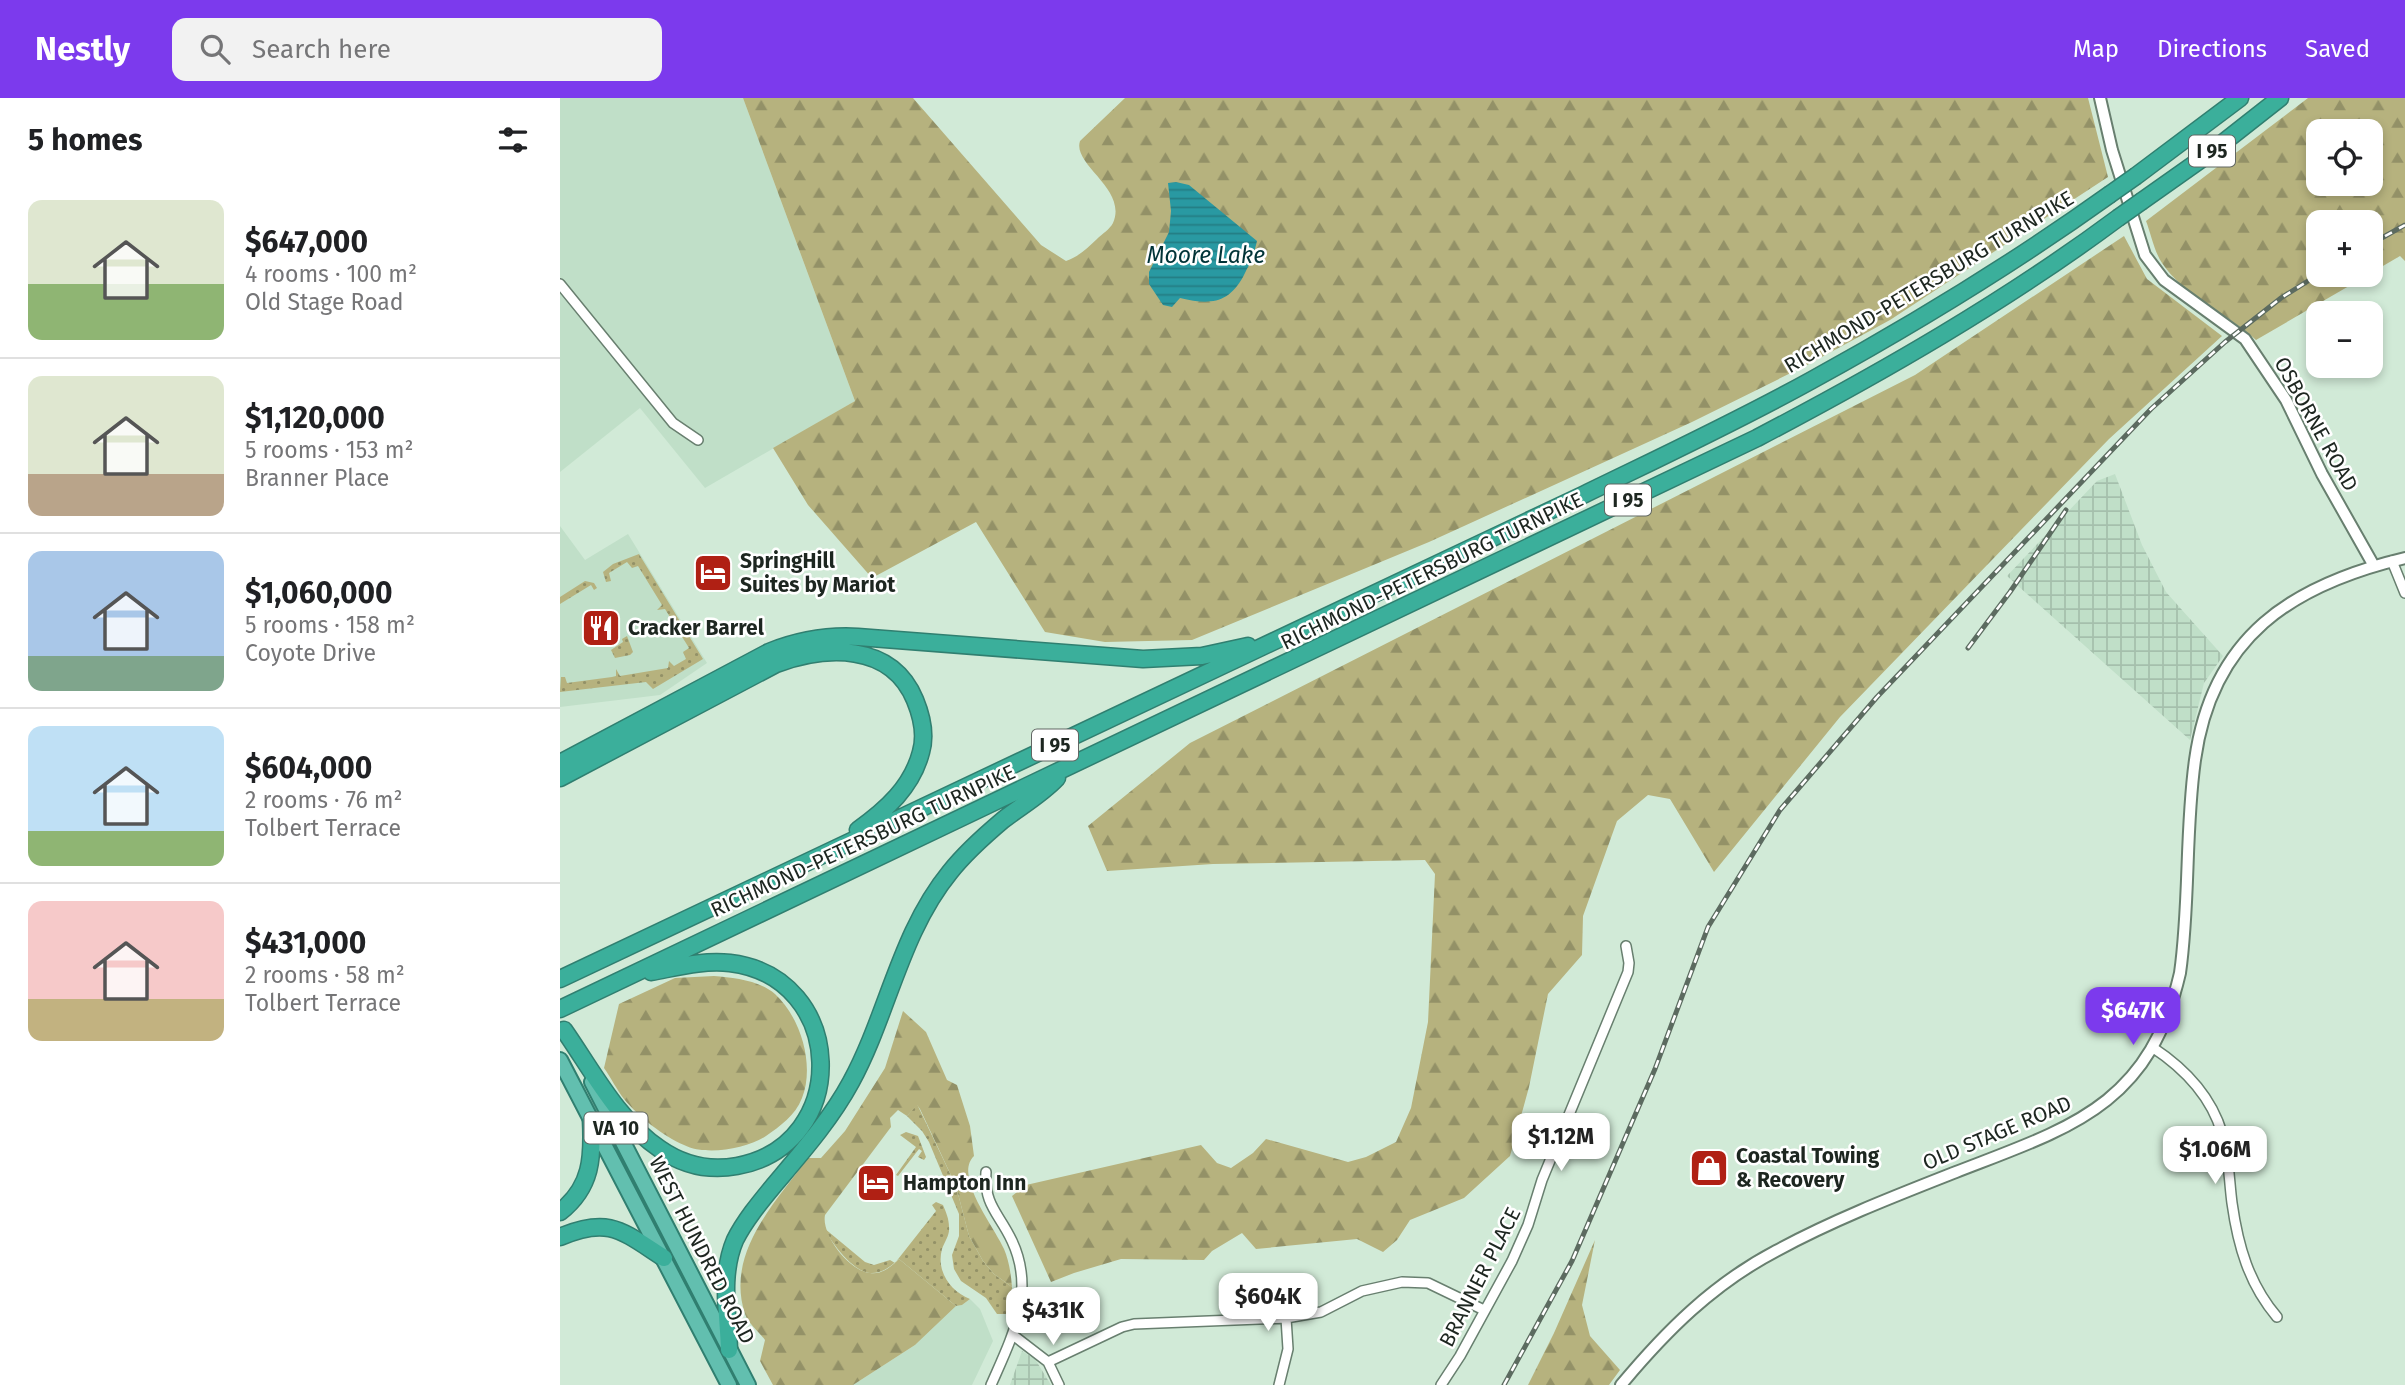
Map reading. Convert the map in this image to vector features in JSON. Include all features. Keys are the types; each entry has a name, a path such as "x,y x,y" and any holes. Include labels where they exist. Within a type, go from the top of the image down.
{"highway":[{"name":"RICHMOND-PETERSBURG TURNPIKE","path":"563,978 1597,488 1811,381 2018,258 2136,176 2240,98"},
{"name":"RICHMOND-PETERSBURG TURNPIKE","path":"560,1009 1757,438 1827,401 2026,282 2210,153 2280,98"},
{"path":"560,763 769,652 794,642 818,637 858,637 1162,660 1202,656 1280,637"},
{"path":"560,778 776,664 811,653 832,651 861,654 886,665 905,682 922,719 923,745 914,770 896,798 870,822 830,851"},
{"path":"729,1350 725,1286 736,1240 752,1212 811,1140 849,1086 913,933 927,906 951,870 976,844 1047,788 1066,768"},
{"path":"562,1026 618,1108 648,1140 675,1158 702,1167 728,1168 757,1161 792,1138 816,1101 821,1061 815,1029 792,993 759,970 731,963 691,964 625,978"},
{"name":"WEST HUNDRED ROAD","path":"562,1026 748,1385"},
{"name":"WEST HUNDRED ROAD","path":"560,1060 729,1385"},
{"path":"560,1212 579,1194 589,1173 592,1150 591,1119"},
{"path":"560,1237 589,1226 606,1227 622,1231 664,1258"}],"street":[{"name":"OSBORNE ROAD","path":"2100,98 2112,149 2145,255 2164,280 2245,339 2286,400 2322,474 2374,566"},
{"path":"560,284 673,424 698,440"},
{"name":"OLD STAGE ROAD","path":"1620,1385 1679,1320 1702,1299 1751,1265 1777,1250 1875,1205 2063,1130 2099,1108 2127,1082 2152,1047 2169,1013 2180,973 2195,762 2211,695 2220,676 2242,645 2269,618 2309,591 2333,580 2405,558"},
{"path":"2392,561 2405,593"},
{"name":"BRANNER PLACE","path":"1441,1385 1512,1261 1528,1225 1542,1180 1628,972 1626,946"},
{"path":"2152,1047 2190,1077 2217,1120 2227,1153 2232,1203 2244,1261 2256,1289 2277,1317"},
{"path":"986,1172 988,1201 1012,1242 1023,1276 1021,1311 991,1385"},
{"path":"1048,1362 1122,1327 1134,1324 1286,1318 1321,1312 1362,1291 1402,1282 1428,1283 1484,1310"},
{"path":"1279,1385 1288,1349 1286,1318"},
{"path":"1013,1335 1048,1362 1059,1385"}],"shaded area":[{"path":"560,98 743,98 855,401 705,488 640,408 560,472"},
{"path":"2115,474 2142,545 2166,592 2223,656 2204,683 2190,740 2007,576 2097,481"},
{"path":"560,526 585,560 628,534 707,663 660,695 560,707"},
{"path":"970,1299 980,1309 993,1341 972,1385 853,1385 915,1345 956,1306"},
{"path":"1022,1351 1035,1359 1051,1385 1010,1385"}],"green space":[{"path":"743,98 913,98 1041,245 1066,261 1083,252 1113,223 1116,211 1113,199 1084,159 1080,141 1125,98 2088,98 2108,177 1890,320 1692,422 1429,542 1192,640 1105,642 1045,632 976,522 872,578 808,505 773,448 855,401"},
{"path":"2308,98 2405,98 2405,261 2400,256 2383,266 2383,210 2306,210 2306,287 2347,287 2323,301 2306,301 2306,311 2256,340 2182,285 2171,275 2157,253 2146,221"},
{"path":"2124,236 2147,279 2222,336 2109,439 1840,717 1714,872 1670,799 1648,795 1617,821 1583,916 1582,955 1548,994 1529,1087 1510,1156 1464,1198 1410,1220 1397,1240 1383,1252 1357,1239 1256,1249 1242,1233 1212,1251 1204,1260 1121,1259 1051,1282 1012,1196 1026,1185 1201,1145 1217,1163 1231,1168 1253,1153 1266,1139 1348,1162 1366,1157 1396,1142 1411,1108 1428,1022 1435,874 1425,860 1213,864 1107,871 1088,826 1190,743 1915,375"},
{"path":"639,554 703,659 653,689 646,682 560,692 561,677 565,677 567,683 612,677 616,676 616,669 620,676 668,668 669,661 674,666 686,659 683,652 689,648 665,609 657,610 662,605 638,566 632,568 627,562 609,573 611,581 606,582 603,572 613,564"},
{"path":"585,581 594,583 597,588 594,590 591,585 560,604 560,597"},
{"path":"627,636 633,652 615,658 611,650"},
{"path":"714,976 754,983 775,994 792,1016 798,1029 807,1071 802,1098 782,1124 758,1141 726,1150 693,1148 668,1137 624,1099 604,1068 619,1004 675,978"},
{"path":"903,1011 926,1032 947,1080 957,1085 970,1126 974,1156 969,1165 972,1189 1004,1249 1012,1287 994,1274 983,1261 969,1236 956,1186 920,1109 917,1105 907,1116 898,1110 890,1118 891,1127 825,1215 827,1232 845,1259 862,1271 882,1272 899,1259 956,1306 915,1345 853,1385 773,1385 760,1361 765,1340 745,1314 741,1292 742,1270 747,1250 768,1211 808,1158 821,1158 845,1131 885,1068"},
{"path":"917,1104 956,1186 969,1236 983,1261 994,1274 1012,1287 1012,1306 1006,1314 997,1314 986,1298 961,1281 954,1269 952,1255 959,1236 959,1214 929,1142 907,1116"},
{"path":"906,1132 918,1136 926,1157 924,1160 918,1157 922,1151 919,1149 898,1176 896,1175 916,1147 900,1135"},
{"path":"936,1202 943,1205 949,1230 942,1249 943,1272 956,1291 970,1299 956,1306 899,1259 896,1261 936,1211 932,1205"},
{"path":"824,1228 865,1262 874,1265 890,1260 895,1263 878,1272 863,1271 843,1255"},
{"path":"1595,1240 1582,1305 1590,1336 1620,1370 1609,1385 1528,1385 1554,1333"}],"water":[{"name":"Moore Lake","path":"1168,183 1189,185 1257,241 1243,277 1231,293 1209,302 1180,298 1172,307 1163,305 1149,284 1149,272 1169,232 1171,211"}],"railway":[{"path":"2383,237 2405,225"},
{"path":"1504,1385 1572,1261 1655,1069 1708,927 1780,810 1877,697 2151,409 2225,342 2281,298 2306,282"},
{"path":"1968,648 2066,510"}],"place":[{"name":"SpringHill Suites by Mariot","path":"713,573"},
{"name":"Cracker Barrel","path":"601,628"},
{"name":"Coastal Towing & Recovery","path":"1709,1168"},
{"name":"Hampton Inn","path":"876,1183"}]}
